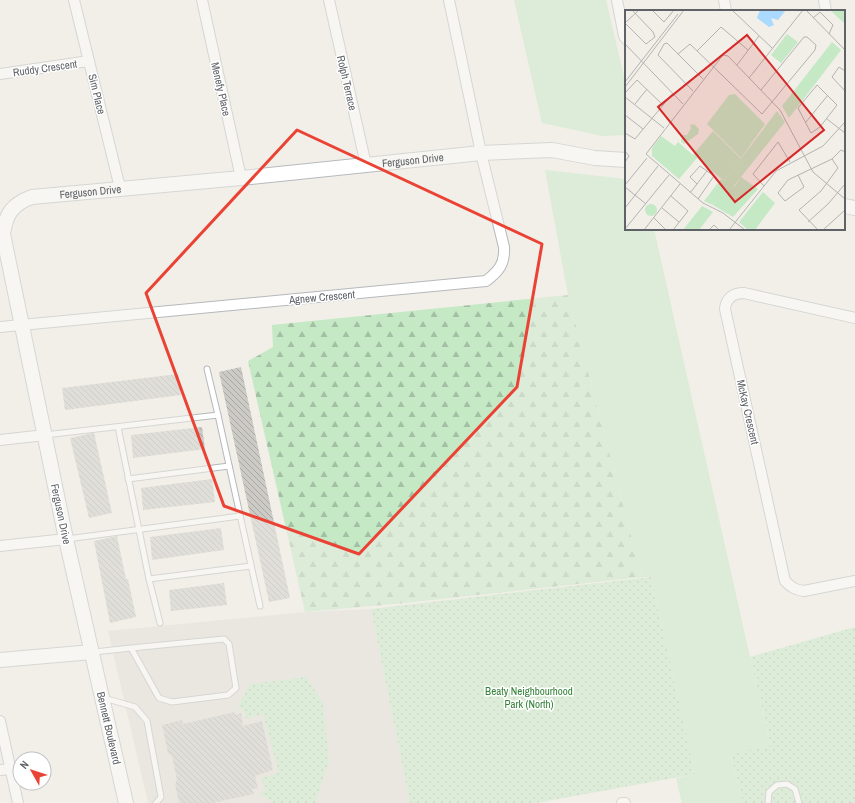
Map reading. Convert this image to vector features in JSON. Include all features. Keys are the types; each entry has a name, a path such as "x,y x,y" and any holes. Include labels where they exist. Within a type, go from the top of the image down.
{"street":[{"name":"Sim Place","path":"74,0 120,188"},
{"name":"Menefy Place","path":"202,0 241,178"},
{"name":"Rolph Terrace","path":"329,0 366,165"},
{"path":"449,0 481,153"},
{"path":"617,0 625,38"},
{"path":"724,0 726,10"},
{"path":"824,0 826,10"},
{"name":"Ruddy Crescent","path":"0,74 89,61"},
{"name":"Ferguson Drive","path":"92,652 66,539 3,234 5,221 13,208 22,200 32,196 241,178 481,153 552,150 595,158 625,160"},
{"name":"Agnew Crescent","path":"21,324 486,281 501,266 505,256 481,153"},
{"path":"845,206 855,208"},
{"name":"McKay Crescent","path":"855,318 744,293 737,293 730,297 726,303 725,309 785,581 791,587 804,591 855,581"},
{"path":"0,327 21,324"},
{"path":"0,440 45,435"},
{"path":"0,546 66,539"},
{"path":"0,660 92,652"},
{"name":"Bennett Boulevard","path":"92,652 126,803"},
{"path":"0,721 18,803"},
{"path":"0,770 11,769"}],"lane":[{"path":"207,369 230,466 260,606"},
{"path":"45,435 218,415"},
{"path":"118,427 138,530 160,623"},
{"path":"128,479 230,466"},
{"path":"66,539 240,516"},
{"path":"149,579 251,566"},
{"path":"92,652 131,648 224,639 229,644 236,688 228,695 172,702 160,698 131,648"},
{"path":"101,697 135,707 147,721 161,797 156,803"},
{"path":"768,803 769,792 777,785 787,784 795,789 799,803"}],"highlighted area":[{"path":"297,130 542,244 517,387 359,554 224,506 146,293"}],"shaded area":[{"path":"371,609 410,803 148,803 108,631 305,612"}],"green space":[{"path":"514,0 606,0 625,81 625,135 602,136 542,123"},
{"path":"545,170 625,179 625,230 654,230 771,747 730,755 743,803 682,803 676,778 695,774 651,577 642,577 568,295"},
{"path":"568,295 642,577 405,603 305,612 248,361 273,347 272,325"},
{"name":"Beaty Neighbourhood Park (North)","path":"651,577 695,774 536,803 410,803 371,609"},
{"path":"855,627 855,803 743,803 730,754 771,746 750,657"},
{"path":"306,677 323,703 329,761 315,803 274,803 259,794 266,791 261,778 279,773 263,714 246,718 245,712 238,706 250,684"}],"building":[{"path":"241,367 290,598 269,602 219,372"},
{"path":"178,374 181,395 65,410 62,388"},
{"path":"202,427 205,449 133,458 131,435"},
{"path":"94,433 112,513 89,518 70,438"},
{"path":"212,479 215,502 143,510 141,488"},
{"path":"221,528 224,550 152,560 150,537"},
{"path":"117,536 136,617 110,623 94,541"},
{"path":"224,583 227,605 171,611 169,590"},
{"path":"235,712 235,715 241,713 243,726 262,721 273,770 255,776 258,788 252,789 254,794 212,803 179,803 175,784 177,780 172,756 168,753 162,725 182,720 183,724"}]}
